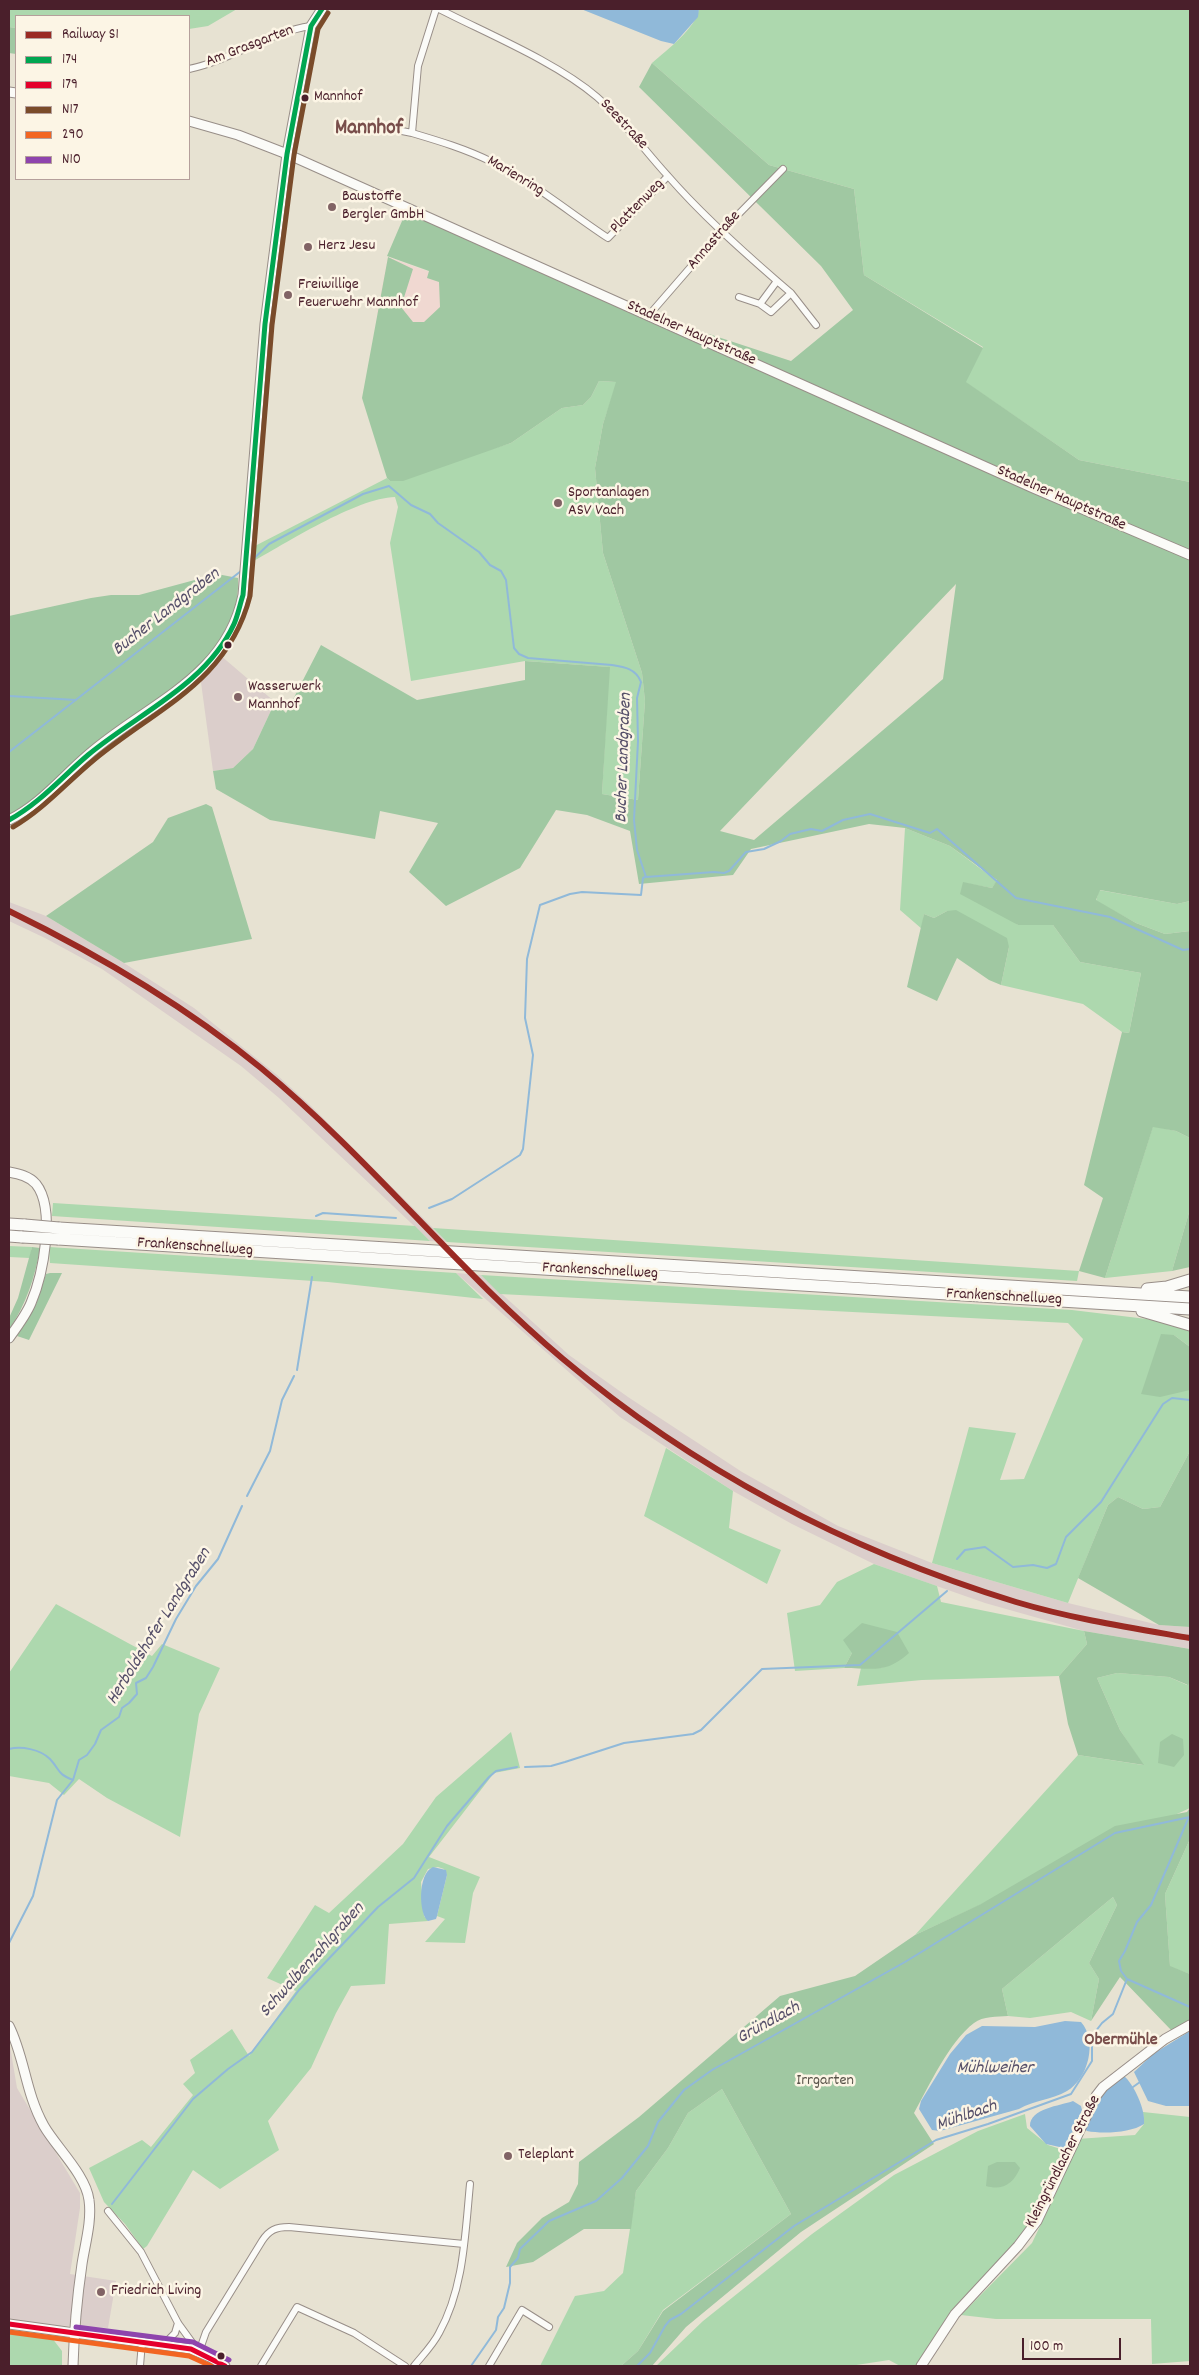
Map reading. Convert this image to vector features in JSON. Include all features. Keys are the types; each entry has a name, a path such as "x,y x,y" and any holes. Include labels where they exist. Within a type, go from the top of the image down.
{"highway":[{"name":"Frankenschnellweg","path":"9,1224 25,1225 59,1233 486,1266 1190,1310"},
{"name":"Frankenschnellweg","path":"9,1236 22,1237 59,1233 420,1250 1190,1297"},
{"path":"1120,1292 1167,1287 1190,1280"},
{"path":"1113,1304 1190,1325"}],"main road":[{"path":"9,820 43,799 87,755 186,684 208,665 222,648 235,624 240,611 244,581 265,324 287,154 311,26 322,9"},
{"name":"Stadelner Hauptstraße","path":"190,121 238,135 287,154 1033,488 1190,555"},
{"path":"9,1172 29,1178 35,1183 44,1200 46,1219 42,1267 31,1303 9,1338"},
{"name":"Kleingründlacher Straße","path":"921,2366 956,2314 1018,2246 1037,2221 1096,2096 1103,2087 1159,2044 1190,2025"},
{"path":"9,2026 30,2097 37,2112 79,2177 89,2200 89,2217 75,2334 74,2366"},
{"path":"9,2324 195,2350 225,2366"}],"street":[{"path":"412,133 418,66 438,9"},
{"name":"Seestraße","path":"438,9 579,83 614,113 668,176 721,232 791,293 816,325"},
{"name":"Am Grasgarten","path":"190,68 214,62 276,35 311,26"},
{"name":"Marienring","path":"372,125 448,143 492,162 525,181 608,238"},
{"name":"Annastraße","path":"650,315 721,232 783,169"},
{"name":"Plattenweg","path":"608,238 668,176"},
{"path":"760,304 777,281"},
{"path":"739,297 760,304 771,312 791,293"},
{"path":"414,2366 439,2334 451,2308 459,2282 470,2184"},
{"path":"108,2211 141,2252 178,2324 195,2350 266,2234 275,2228 289,2226 464,2244"},
{"path":"260,2366 296,2307 354,2333 404,2366"},
{"path":"488,2366 522,2310 549,2327"},
{"path":"163,2345 174,2333 178,2324"},
{"path":"140,2366 142,2342"}],"shaded area":[{"path":"388,257 460,283 428,328 377,313"},
{"path":"220,655 275,702 253,749 233,768 213,771 200,675 212,666"},
{"path":"9,902 46,916 194,1008 277,1075 310,1105 447,1242 430,1241 279,1098 241,1066 102,969 9,921"},
{"path":"456,1273 481,1275 569,1355 628,1397 742,1472 838,1526 932,1563 1068,1603 1159,1625 1190,1627 1190,1649 1084,1631 985,1603 874,1564 792,1524 733,1491 620,1417"},
{"path":"9,2040 17,2088 80,2193 80,2208 70,2274 116,2281 108,2328 30,2324 9,2320"}],"green space":[{"path":"9,9 237,9 208,26 190,29 190,15 15,15 15,28 9,27"},
{"path":"699,9 1190,9 1190,482 1079,460 965,382 983,347 864,275 854,189 769,165 652,63 687,31 697,16"},
{"path":"9,27 15,28 15,54 9,53"},
{"path":"652,63 769,165 854,189 864,275 983,348 966,382 1079,460 1190,482 1190,901 1177,904 1100,890 1096,900 1136,923 1165,934 1190,931 1190,1138 1176,1131 1153,1127 1105,1278 1079,1271 1103,1198 1084,1185 1122,1032 1129,1033 1141,973 1080,962 1053,925 1018,925 960,894 963,882 992,888 997,880 950,846 905,828 869,824 751,849 733,875 639,884 630,831 587,815 556,810 520,868 446,906 409,872 438,823 380,811 375,839 270,820 216,789 213,771 233,768 253,749 275,702 286,713 321,645 417,700 525,680 525,661 610,667 602,794 638,800 645,701 642,673 603,553 595,468 603,424 616,382 599,381 591,397 583,405 562,408 511,443 403,481 390,481 387,478 362,398 388,257 413,269 401,307 413,322 424,322 440,307 439,282 427,278 429,271 387,256 408,207 648,314 791,361 853,310 821,266 639,87","holes":["956,584 943,679 754,840 720,831"]},
{"path":"599,381 617,382 603,424 595,468 603,553 642,673 645,701 638,800 602,794 609,667 525,661 411,681 390,543 398,507 395,497 379,499 341,513 250,563 251,548 387,478 390,481 511,443 562,408 583,405 591,397"},
{"path":"217,574 238,578 238,589 232,624 224,646 212,666 99,747 9,820 9,616 91,598 111,595 139,595"},
{"path":"206,804 212,807 252,939 124,963 46,916 153,842 168,818"},
{"path":"905,828 950,846 997,881 992,888 964,883 1018,925 1053,925 1080,962 1141,973 1129,1033 1122,1032 1083,1004 1001,985 1009,947 947,911 934,918 924,914 922,929 900,910"},
{"path":"1099,890 1177,904 1190,901 1190,931 1165,934 1136,923 1096,901"},
{"path":"956,910 1007,938 1009,947 1001,985 989,980 957,958 937,1001 907,987 924,914 934,918 947,911"},
{"path":"1153,1126 1176,1131 1190,1138 1190,1209 1172,1271 1105,1278"},
{"path":"53,1203 415,1226 430,1241 52,1216"},
{"path":"1190,1209 1190,1267 1172,1271"},
{"path":"433,1228 1079,1271 1077,1281 447,1242"},
{"path":"9,1246 32,1247 30,1258 9,1257"},
{"path":"32,1247 40,1248 35,1270 25,1301 9,1330 9,1318 18,1298"},
{"path":"49,1247 456,1273 483,1299 328,1282 50,1263"},
{"path":"62,1273 29,1340 17,1336 36,1304 46,1274"},
{"path":"481,1275 1072,1310 1155,1320 1190,1318 1190,1347 1174,1335 1190,1390 1190,1451 1160,1507 1143,1509 1118,1497 1108,1505 1068,1603 932,1563 969,1427 1016,1433 1000,1480 1024,1479 1083,1339 1068,1323 500,1294"},
{"path":"1161,1334 1174,1335 1190,1347 1190,1390 1160,1397 1141,1394"},
{"path":"666,1448 733,1491 729,1528 781,1550 767,1584 644,1516"},
{"path":"1190,1451 1190,1627 1159,1625 1078,1578 1108,1505 1118,1497 1143,1509 1160,1507"},
{"path":"874,1564 937,1586 941,1602 1084,1631 1087,1644 1059,1676 922,1680 857,1686 861,1668 883,1668 852,1653 844,1668 795,1671 787,1613 820,1605 837,1582"},
{"path":"56,1604 152,1656 162,1644 220,1668 199,1714 180,1837 107,1798 79,1779 64,1795 49,1783 9,1776 9,1673"},
{"path":"862,1623 897,1632 909,1653 901,1660 886,1667 871,1669 844,1668 852,1653 843,1640"},
{"path":"1084,1631 1190,1649 1190,1681 1188,1685 1169,1677 1117,1673 1097,1678 1120,1730 1144,1765 1078,1755 1068,1724 1059,1676 1087,1644"},
{"path":"1117,1673 1169,1677 1187,1685 1190,1681 1190,1808 915,1935 1078,1755 1143,1765 1120,1730 1097,1678"},
{"path":"511,1732 520,1768 494,1773 429,1857 480,1877 473,1893 465,1943 425,1942 445,1919 437,1916 447,1875 444,1869 438,1867 428,1869 421,1882 424,1916 428,1921 389,1924 385,1984 351,1986 336,2013 311,2068 268,2121 279,2150 220,2189 193,2170 147,2246 143,2249 125,2224 104,2202 89,2168 142,2140 151,2147 193,2095 183,2084 195,2073 190,2060 232,2029 249,2056 296,1991 267,1978 315,1905 329,1913 403,1844 436,1797"},
{"path":"1172,1734 1183,1739 1184,1755 1174,1767 1158,1763 1160,1742"},
{"name":"Irrgarten","path":"1190,1808 1190,1839 1165,1894 1170,1966 1190,1974 1190,2021 1171,2030 1120,1977 1091,2021 1099,1979 1089,1963 1117,1905 1113,1897 1002,1989 1008,2016 982,2019 974,2023 956,2041 940,2065 914,2113 934,2144 801,2232 686,2327 652,2366 621,2366 638,2351 663,2311 791,2214 722,2089 688,2113 668,2148 636,2191 631,2229 584,2229 533,2262 506,2267 517,2243 542,2218 569,2202 578,2184 579,2162 639,2117 780,1996 855,1976 915,1935 981,1904 1115,1826 1187,1812"},
{"path":"1190,1839 1190,1974 1170,1967 1165,1894"},
{"path":"1113,1897 1117,1905 1089,1963 1099,1979 1091,2021 1071,2012 1030,2018 1008,2016 1002,1989"},
{"path":"722,2089 791,2214 663,2310 638,2351 621,2366 540,2366 575,2296 604,2291 623,2273 636,2191 668,2148 688,2113"},
{"path":"1143,2112 1190,2117 1190,2361 1152,2364 1151,2319 996,2319 961,2315 1032,2243 1063,2178 1077,2139 1135,2135 1144,2124"},
{"path":"1025,2114 1027,2128 1048,2145 1067,2151 1028,2230 951,2311 918,2366 900,2366 889,2360 850,2366 656,2366 703,2321 812,2234 894,2175 978,2131"},
{"path":"997,2162 1015,2162 1020,2168 1011,2182 998,2187 986,2186 988,2166"},
{"path":"9,2329 52,2338 62,2351 62,2366 9,2366"}],"water":[{"path":"581,9 699,9 698,17 674,44 661,41"},
{"path":"433,1867 446,1870 447,1875 436,1919 428,1921 423,1911 421,1894 424,1878"},
{"name":"Mühlweiher","path":"1065,2021 1081,2022 1089,2039 1090,2049 1085,2069 1080,2078 1067,2091 1019,2109 940,2131 932,2130 919,2109 921,2101 950,2054 966,2035 982,2026 1035,2027"},
{"path":"1190,2031 1190,2106 1166,2106 1148,2101 1134,2072 1153,2054"},
{"path":"1123,2075 1131,2084 1138,2098 1143,2112 1144,2124 1132,2129 1116,2132 1087,2131 1084,2128 1100,2095"},
{"path":"1073,2101 1081,2106 1082,2110 1067,2145 1064,2148 1046,2144 1030,2126 1031,2120 1040,2111"}],"waterway":[{"name":"Bucher Landgraben","path":"248,564 269,544 363,494 389,486 411,505 430,514 438,523 479,552 490,565 501,571 506,580 514,648 519,654 528,658 612,665 633,671 641,682 637,698 638,741 634,820 637,850 646,877 714,872 724,873 729,871 746,852 764,849 781,841 790,834 811,829 822,831 843,820 870,814 930,833 937,829 1016,898 1110,917 1183,950 1190,949"},
{"name":"Bucher Landgraben","path":"9,752 241,571"},
{"path":"9,696 76,700"},
{"name":"Herboldshofer Landgraben","path":"429,1208 452,1199 520,1155 523,1149 533,1055 525,1018 527,959 540,905 570,894 582,892 641,895 643,878 645,877"},
{"name":"Herboldshofer Landgraben","path":"316,1216 323,1213 396,1218"},
{"name":"Herboldshofer Landgraben","path":"297,1370 312,1277"},
{"name":"Herboldshofer Landgraben","path":"247,1496 270,1451 282,1400 294,1376"},
{"name":"Schwalbenzahlgraben","path":"957,1559 965,1550 985,1547 1013,1567 1033,1565 1047,1568 1056,1564 1066,1537 1101,1502 1163,1404 1172,1398 1190,1400"},
{"name":"Herboldshofer Landgraben","path":"9,1943 33,1896 57,1800 73,1780 79,1760 87,1755 95,1744 101,1730 119,1717 122,1708 137,1694 136,1683 146,1678 176,1619 196,1586 218,1559 242,1506"},
{"name":"Schwalbenzahlgraben","path":"525,1767 551,1766 624,1743 693,1734 701,1730 762,1669 860,1665 947,1591"},
{"path":"9,1749 25,1748 41,1753 50,1759 61,1773 73,1780"},
{"name":"Schwalbenzahlgraben","path":"112,2204 193,2099 228,2069 252,2052 299,1990 378,1907 414,1878 447,1826 489,1777 496,1771 517,1767"},
{"name":"Gründlach","path":"471,2366 496,2330 498,2317 504,2308 510,2283 510,2267 518,2258 520,2249 549,2221 596,2201 622,2178 648,2146 658,2122 684,2090 712,2070 905,1962 1115,1833 1190,1817"},
{"name":"Mühlbach","path":"637,2366 650,2353 670,2320 681,2314 794,2226 936,2140 988,2124 1071,2094 1092,2061 1092,2036 1102,2023 1113,2014 1127,1979 1121,1971 1119,1961 1137,1922 1151,1905 1188,1819"},
{"path":"1127,1979 1190,2007"},
{"path":"1133,2087 1140,2082"}],"rail line":[{"name":"S1","path":"9,911 76,945 140,982 232,1045 301,1102 339,1138 486,1288 563,1359 614,1400 721,1472 835,1532 954,1582 1016,1602 1059,1613 1103,1623 1190,1638"}],"transit line":[{"name":"174","path":"9,820 41,798 107,740 169,697 188,681 222,645 234,624 243,595 265,324 287,154 311,26 322,9"},
{"name":"N17","path":"13,827 45,804 95,759 188,690 208,672 240,626 250,596 272,325 294,155 318,29 328,13"},
{"name":"179","path":"9,2324 191,2349 225,2366"},
{"name":"N10","path":"76,2327 193,2342 229,2360"},
{"name":"290","path":"9,2332 189,2356 211,2366"}],"place":[{"name":"Mannhof","path":"305,98"},
{"name":"Baustoffe Bergler GmbH","path":"332,207"},
{"name":"Herz Jesu","path":"308,247"},
{"name":"Freiwillige Feuerwehr Mannhof","path":"288,295"},
{"name":"Sportanlagen ASV Vach","path":"558,503"},
{"name":"Wasserwerk Mannhof","path":"238,697"},
{"name":"Teleplant","path":"508,2156"},
{"name":"Friedrich Living","path":"101,2292"}],"district":[{"name":"Mannhof","path":"369,130"},
{"name":"Obermühle","path":"1121,2042"}]}
